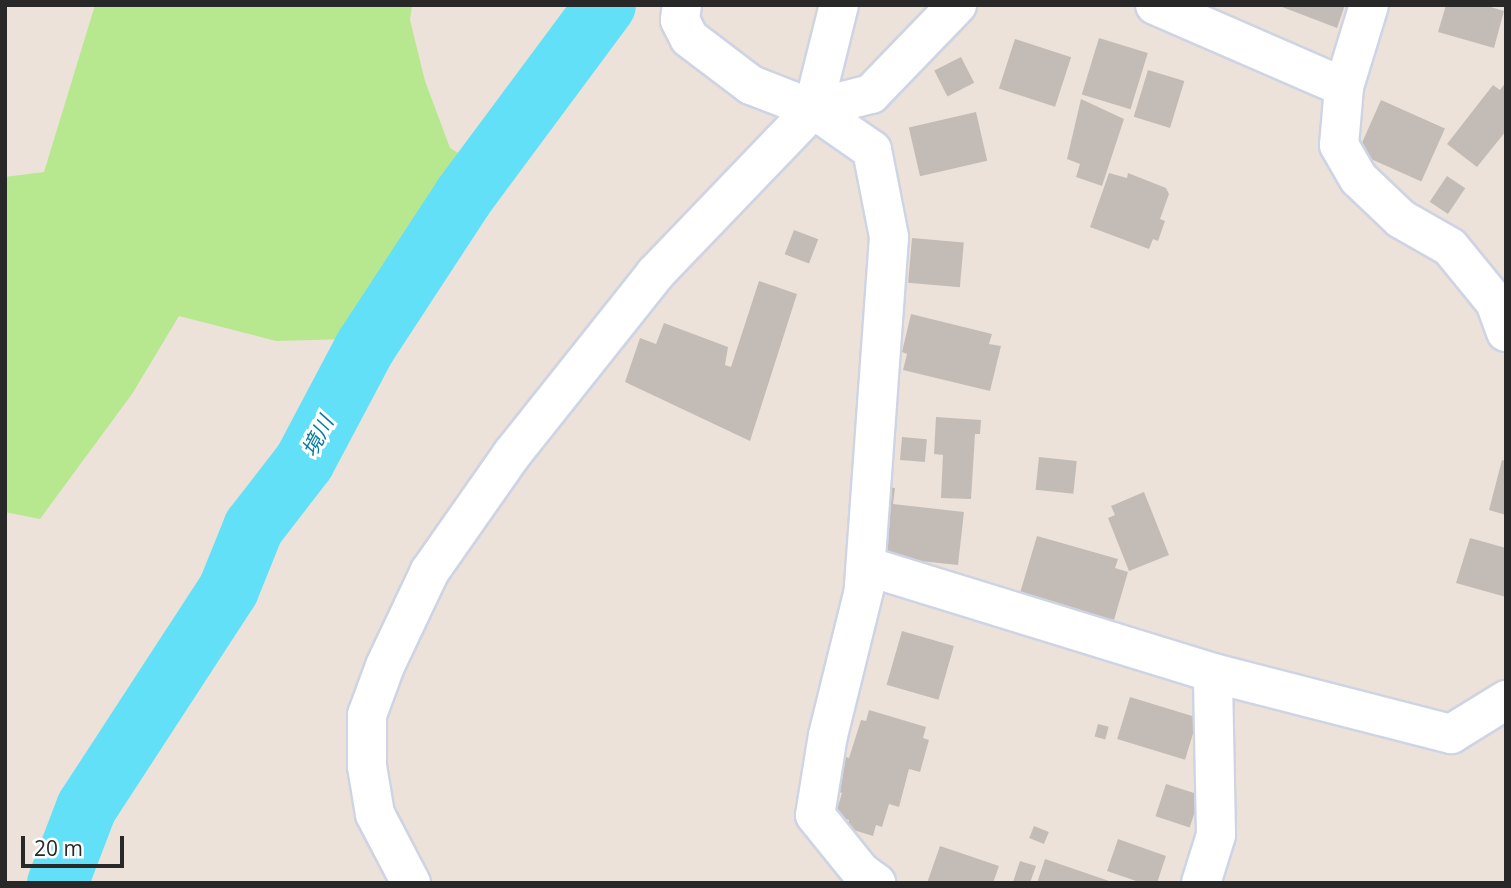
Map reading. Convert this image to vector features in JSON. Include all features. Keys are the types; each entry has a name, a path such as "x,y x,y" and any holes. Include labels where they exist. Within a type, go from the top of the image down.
{"street":[{"path":"682,5 680,20 689,38 751,85 813,109 872,150 889,237 864,590 828,735 815,815 861,872 876,883"},
{"path":"411,883 375,814 368,766 367,715 385,666 430,571 512,454 655,274 813,109 839,5"},
{"path":"813,109 871,94 957,5"},
{"path":"1155,5 1344,87"},
{"path":"1369,5 1344,87 1339,145 1359,179 1401,219 1450,247 1495,302 1506,332"},
{"path":"866,566 1213,673 1451,734 1506,700"},
{"path":"1200,883 1216,835 1213,673"}],"green space":[{"path":"95,5 412,5 410,20 425,81 450,148 476,164 405,277 348,339 276,341 179,316 132,394 40,519 5,512 5,177 44,172"}],"building":[{"path":"1277,5 1345,5 1337,28"},
{"path":"1446,5 1484,5 1504,11 1494,48 1438,32"},
{"path":"1099,38 1148,53 1131,109 1082,94"},
{"path":"1015,39 1071,57 1055,107 999,88"},
{"path":"961,57 974,83 947,96 934,71"},
{"path":"1148,70 1184,81 1170,128 1134,117"},
{"path":"1506,82 1506,131 1477,167 1447,144 1493,85 1500,90"},
{"path":"1081,99 1124,119 1102,186 1076,177 1080,164 1067,159"},
{"path":"1381,100 1445,128 1421,181 1357,153"},
{"path":"976,112 987,161 920,176 909,128"},
{"path":"1109,173 1127,178 1128,173 1166,188 1169,194 1160,219 1165,221 1158,241 1153,239 1149,249 1090,227"},
{"path":"1447,176 1465,188 1448,214 1430,202"},
{"path":"794,230 818,239 809,264 785,254"},
{"path":"912,238 964,243 960,287 908,283"},
{"path":"759,281 797,294 750,441 625,382 640,338 656,344 664,323 728,347 725,365 731,367"},
{"path":"911,314 992,334 989,344 1001,346 990,391 903,370 907,354 902,352"},
{"path":"936,417 981,420 980,434 975,434 971,499 941,498 943,455 934,454"},
{"path":"902,437 927,439 925,462 900,460"},
{"path":"1039,457 1077,461 1073,494 1036,490"},
{"path":"1502,460 1506,461 1506,515 1489,510"},
{"path":"880,486 895,488 893,504 964,512 958,565 882,557"},
{"path":"1144,492 1169,555 1129,571 1108,518 1115,515 1111,506"},
{"path":"1037,536 1118,559 1115,568 1128,572 1114,620 1020,593"},
{"path":"1470,538 1506,548 1506,597 1456,583"},
{"path":"902,631 954,646 938,700 887,685"},
{"path":"1130,697 1198,718 1185,760 1117,739"},
{"path":"869,710 926,727 923,738 929,740 920,772 909,769 899,807 889,804 882,827 876,825 873,836 847,828 849,820 835,816 842,793 833,790 843,756 849,758 861,720 866,721"},
{"path":"1098,724 1109,727 1105,739 1095,737"},
{"path":"1166,784 1200,795 1190,827 1155,816"},
{"path":"1034,826 1049,832 1044,844 1029,838"},
{"path":"1118,839 1166,856 1157,883 1142,883 1107,871"},
{"path":"940,846 999,866 993,883 927,883"},
{"path":"1045,859 1112,882 1112,883 1037,883"},
{"path":"1020,861 1036,866 1030,883 1013,882"}],"waterway":[{"name":"境川","path":"57,883 86,807 228,589 253,527 304,461 365,346 463,196 605,5"}]}
